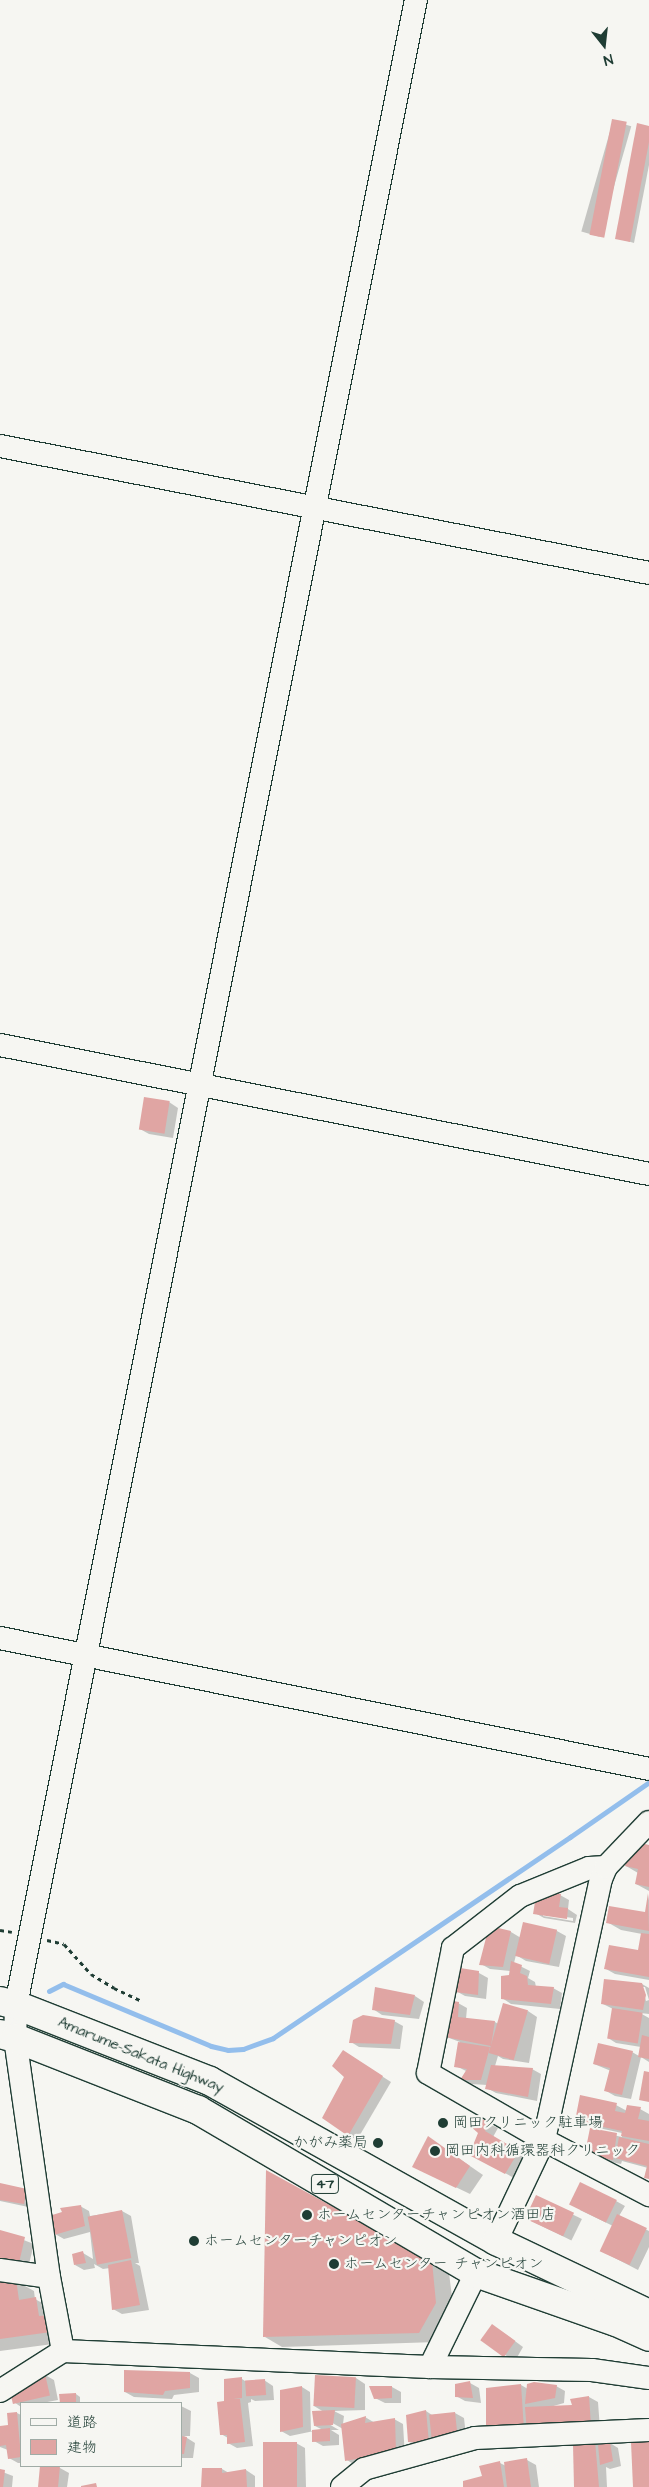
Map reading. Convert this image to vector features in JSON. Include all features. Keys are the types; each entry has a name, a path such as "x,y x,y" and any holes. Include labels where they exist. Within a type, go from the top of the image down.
{"highway":[{"name":"Amarume-Sakata Highway","path":"8,2003 210,2081 496,2240 649,2314"},
{"name":"Amarume-Sakata Highway","path":"7,2036 198,2110 476,2273 616,2322 649,2337"}],"street":[{"path":"63,2352 7,2036 8,2003 30,1936 416,0"},
{"path":"0,446 649,573"},
{"path":"0,1045 649,1174"},
{"path":"0,1638 649,1769"},
{"path":"496,2240 544,2140 601,1879 606,1867 649,1822"},
{"path":"606,1867 589,1868 520,1896 453,1948 428,2073 544,2140 649,2195"},
{"path":"0,2270 49,2277"},
{"path":"430,2367 476,2273"},
{"path":"0,2391 63,2352 430,2367 592,2370 649,2378"},
{"path":"342,2487 364,2469 475,2438 649,2430"}],"path":[{"path":"0,1930 64,1944 91,1974 114,1988 142,2001"}],"building":[{"path":"612,119 627,122 604,238 589,235"},
{"path":"637,123 649,126 649,142 630,242 615,239"},
{"path":"144,1097 170,1101 165,1134 139,1130"},
{"path":"641,1843 649,1845 649,1887 635,1884 638,1869 625,1866 629,1848 639,1850"},
{"path":"537,1890 561,1894 559,1907 568,1908 567,1919 533,1914"},
{"path":"648,1893 649,1931 606,1923 609,1906 645,1912"},
{"path":"523,1922 557,1930 549,1964 515,1956"},
{"path":"494,1927 511,1931 503,1967 479,1965 487,1934 493,1933"},
{"path":"641,1933 649,1934 649,1977 604,1969 609,1945 638,1950"},
{"path":"511,1961 522,1965 520,1973 527,1976 528,1985 554,1987 551,2004 501,1999 501,1976 509,1975"},
{"path":"454,1967 479,1971 478,1995 455,1992"},
{"path":"604,1979 642,1983 646,1995 643,2010 601,2004"},
{"path":"375,1987 415,1995 410,2015 372,2010"},
{"path":"447,2000 459,2002 458,2017 495,2021 491,2046 440,2036"},
{"path":"503,2003 528,2010 514,2060 489,2053"},
{"path":"612,2008 643,2013 638,2043 607,2039"},
{"path":"363,2015 395,2020 391,2044 349,2043 353,2020"},
{"path":"642,2035 649,2037 649,2059 638,2057"},
{"path":"458,2042 490,2047 481,2080 460,2080 467,2069 454,2067"},
{"path":"598,2043 633,2051 622,2095 604,2091 610,2068 593,2064"},
{"path":"343,2050 383,2076 348,2136 322,2118 344,2077 332,2066"},
{"path":"491,2065 533,2068 528,2097 485,2089"},
{"path":"644,2071 649,2072 649,2102 639,2100"},
{"path":"580,2095 617,2103 615,2111 625,2113 627,2105 641,2107 638,2119 649,2121 649,2141 621,2136 622,2131 575,2121"},
{"path":"476,2117 490,2122 485,2131 519,2151 505,2174 469,2155 478,2133 470,2126"},
{"path":"590,2128 617,2133 613,2160 592,2156 593,2149 586,2148"},
{"name":"岡田内科循環器科クリニック","path":"428,2136 470,2166 456,2188 412,2167"},
{"path":"619,2137 649,2144 649,2179 644,2178 647,2166 615,2158"},
{"name":"ホームセンターチャンピオン酒田店","path":"266,2170 432,2261 436,2303 419,2333 263,2337"},
{"path":"580,2182 617,2200 606,2222 569,2204"},
{"path":"0,2183 27,2189 24,2204 0,2200"},
{"path":"536,2195 574,2213 563,2236 525,2219"},
{"path":"81,2205 85,2226 54,2235 49,2216 62,2212 60,2208"},
{"path":"122,2210 131,2258 97,2265 88,2217"},
{"path":"617,2214 647,2228 630,2265 600,2251"},
{"path":"0,2230 25,2237 19,2263 0,2259"},
{"path":"83,2251 86,2263 74,2265 72,2254"},
{"path":"131,2260 140,2305 112,2310 108,2265"},
{"path":"16,2279 19,2300 36,2297 39,2316 51,2315 51,2332 0,2339 0,2282"},
{"path":"492,2324 515,2341 504,2357 480,2340"},
{"path":"124,2370 190,2372 190,2388 165,2391 163,2395 124,2392"},
{"path":"45,2374 50,2395 13,2404 8,2383"},
{"path":"315,2375 356,2377 354,2408 313,2406"},
{"path":"242,2377 242,2398 233,2399 240,2399 245,2442 227,2444 227,2435 220,2435 217,2402 224,2401 224,2379"},
{"path":"265,2379 266,2395 246,2396 245,2380"},
{"path":"470,2381 473,2398 455,2397 455,2384"},
{"path":"534,2382 557,2385 555,2398 525,2404 527,2384"},
{"path":"521,2384 524,2430 486,2434 486,2388"},
{"path":"302,2386 303,2427 280,2432 280,2390"},
{"path":"369,2386 392,2386 392,2398 374,2399"},
{"path":"76,2393 76,2402 60,2402 59,2394"},
{"path":"589,2396 591,2425 527,2433 525,2407 572,2405 570,2399"},
{"path":"335,2410 333,2425 314,2426 312,2411"},
{"path":"426,2410 429,2443 408,2442 406,2415"},
{"path":"17,2412 20,2457 8,2459 6,2445 0,2446 0,2426 8,2425 7,2413"},
{"path":"455,2412 458,2440 432,2443 429,2415"},
{"path":"366,2416 365,2423 395,2418 396,2452 345,2461 341,2424"},
{"path":"330,2428 330,2441 312,2442 312,2430"},
{"path":"182,2436 187,2437 184,2454 182,2454"},
{"path":"649,2440 649,2487 633,2487 631,2442"},
{"path":"595,2441 599,2487 574,2487 573,2445"},
{"path":"263,2442 297,2442 297,2487 263,2487"},
{"path":"610,2442 613,2461 600,2465 598,2445"},
{"path":"527,2458 531,2487 507,2487 504,2462"},
{"path":"500,2461 504,2487 463,2487 463,2481 482,2476 479,2466"},
{"path":"40,2467 60,2467 58,2487 38,2487"},
{"path":"202,2468 222,2468 222,2473 246,2469 247,2487 201,2487"},
{"path":"0,2469 5,2470 3,2487 0,2487"},
{"path":"96,2483 97,2487 81,2487 81,2486"}],"waterway":[{"path":"49,1991 63,1984 211,2046 228,2050 243,2049 273,2038 649,1782"}],"place":[{"name":"岡田クリニック駐車場","path":"443,2123"},
{"name":"かがみ薬局","path":"378,2143"},
{"name":"岡田内科循環器科クリニック","path":"435,2151"},
{"name":"ホームセンターチャンピオン酒田店","path":"307,2215"},
{"name":"ホームセンターチャンピオン","path":"194,2241"},
{"name":"ホームセンター チャンピオン","path":"334,2264"}]}
